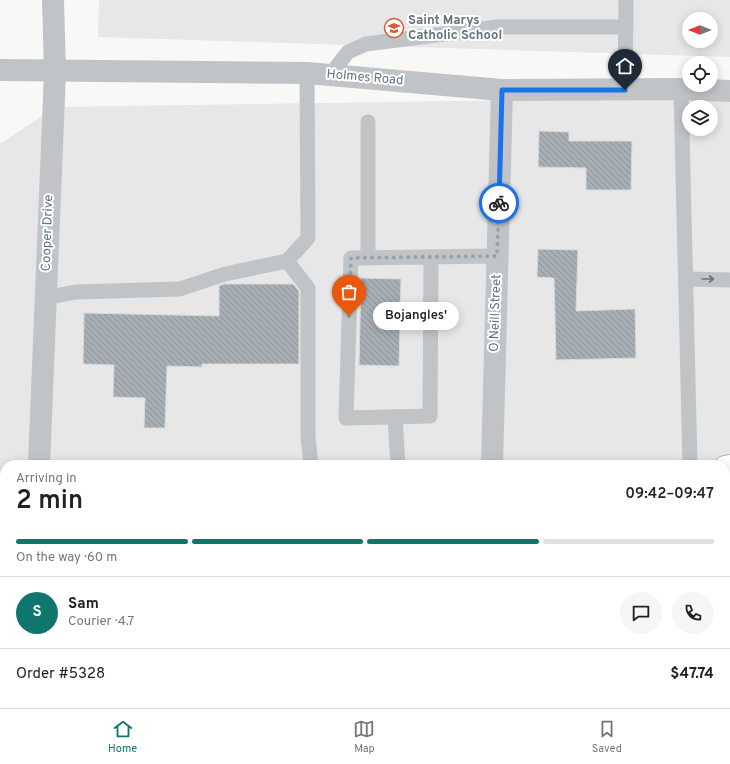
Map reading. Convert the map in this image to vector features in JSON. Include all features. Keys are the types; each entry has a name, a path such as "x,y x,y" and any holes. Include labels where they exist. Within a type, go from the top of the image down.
{"street":[{"name":"Cooper Drive","path":"39,460 54,72 53,0"},
{"name":"Holmes Road","path":"0,70 54,72 307,73 502,90 681,89 730,91"},
{"name":"O Neill Street","path":"492,460 502,90"}],"lane":[{"path":"625,90 626,0"},
{"path":"330,75 348,52 366,44 498,27 626,27"},
{"path":"45,298 75,292 180,289 225,274 287,261 308,238 307,73"},
{"path":"681,89 690,460"},
{"path":"368,122 368,258"},
{"path":"431,257 430,416 346,418 351,258 497,256"},
{"path":"287,261 308,288 308,437 310,460"},
{"path":"686,279 730,280"},
{"path":"395,417 398,460"}],"shaded area":[{"name":"Saint Marys Catholic School","path":"99,0 730,0 730,57 98,37"},
{"path":"730,97 730,460 0,460 0,144 56,107"}],"building":[{"path":"539,131 569,132 569,141 632,141 631,190 586,190 586,168 538,167"},
{"path":"538,249 578,250 576,311 635,309 636,358 556,360 554,278 537,277"},
{"path":"361,278 401,279 399,366 359,365"},
{"path":"223,284 293,284 299,291 299,364 202,364 202,367 167,366 165,428 144,428 145,398 113,397 114,365 83,364 84,313 219,316 219,286"}],"way so far":[{"path":"349,316 351,258 497,256 499,203"}],"place":[{"name":"Saint Marys Catholic School","path":"394,28"},
{"name":"Bojangles'","path":"349,316"}],"route":[{"path":"499,203 502,90 625,90"}]}
